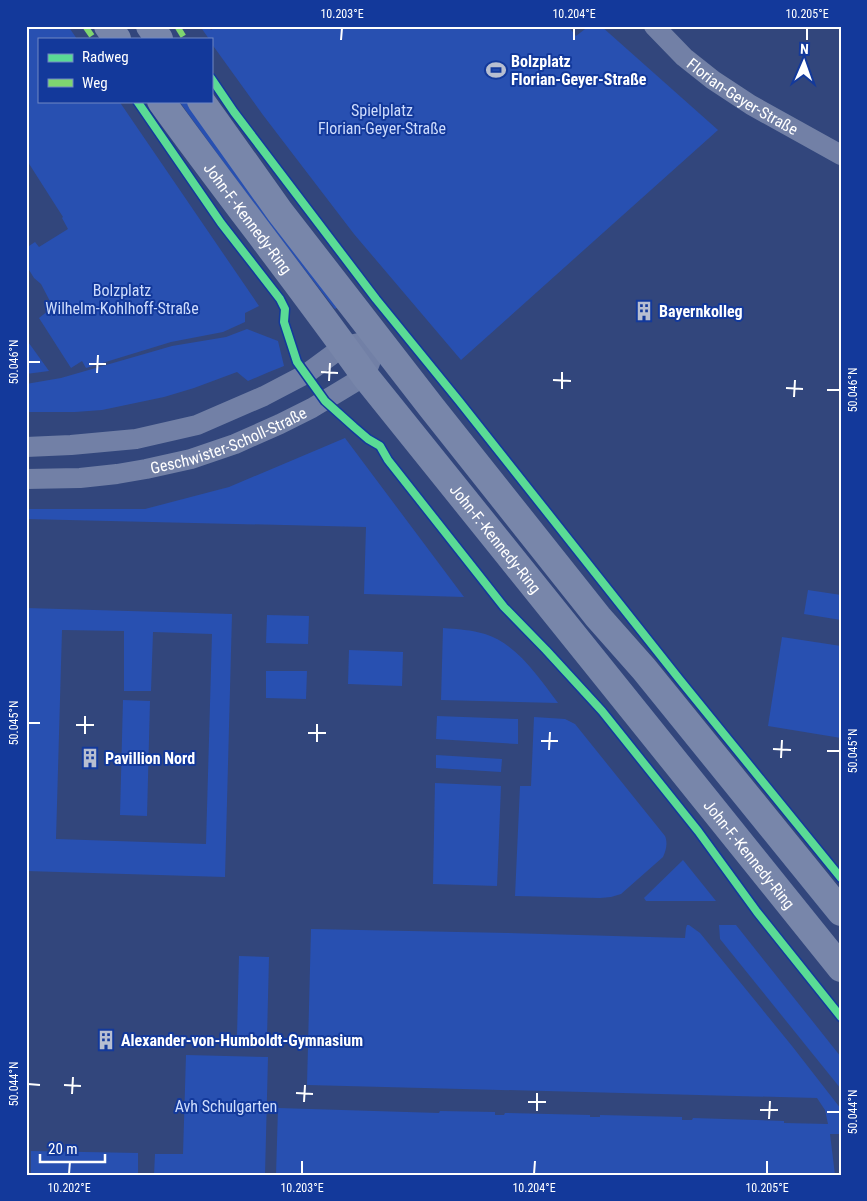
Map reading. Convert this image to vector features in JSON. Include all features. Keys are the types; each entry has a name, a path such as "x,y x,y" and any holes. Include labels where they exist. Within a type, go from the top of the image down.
{"main road":[{"path":"108,26 116,38"},
{"path":"150,26 158,38"},
{"name":"John-F.-Kennedy-Ring","path":"162,102 366,376 841,968"},
{"name":"John-F.-Kennedy-Ring","path":"202,102 280,212 432,408 598,617 644,669 841,912"}],"street":[{"name":"Florian-Geyer-Straße","path":"654,26 684,57 713,80 752,105 841,155"},
{"name":"Geschwister-Scholl-Straße","path":"26,447 136,439 197,425 272,392 306,374 344,346 379,339"},
{"path":"366,376 379,339"},
{"name":"Geschwister-Scholl-Straße","path":"26,479 80,478 117,474 146,470 191,459 235,444 280,424 312,408 366,376"}],"green space":[{"name":"Bolzplatz Wilhelm-Kohlhoff-Straße","path":"26,26 68,26 76,38 38,38 38,102 120,102 259,306 245,313 245,322 223,332 171,342 86,368 82,361 71,368 39,318 53,307 41,284 34,278 26,265 26,248 35,242 39,247 68,229 63,217 26,159"},
{"name":"Spielplatz Florian-Geyer-Straße","path":"200,26 208,26 211,30 218,26 568,26 576,36 589,26 601,26 718,130 461,360 354,234 263,115 212,44 212,38 208,38"},
{"path":"180,102 189,102 341,305 335,309"},
{"path":"247,329 278,341 284,366 248,381 237,372 164,397 102,410 26,412 26,384 61,378 172,346 226,337"},
{"path":"26,339 49,371 26,374"},
{"path":"345,438 464,597 364,594 366,527 26,519 26,509 145,509 229,487"},
{"path":"808,590 841,595 841,620 804,614"},
{"path":"26,608 232,614 225,877 26,871","holes":["62,630 124,631 124,691 151,691 153,632 212,634 206,844 56,839"]},
{"path":"267,615 309,616 308,644 266,643"},
{"path":"443,628 485,634 507,645 526,663 558,703 441,700"},
{"path":"782,637 841,646 841,738 768,726"},
{"path":"349,650 403,652 402,686 348,684"},
{"path":"266,671 307,671 306,699 266,698"},
{"path":"123,700 150,701 147,816 120,815"},
{"path":"437,716 518,719 518,744 436,739"},
{"path":"534,717 565,719 575,724 665,836 666,847 663,857 621,894 600,898 515,896 520,786 531,786"},
{"path":"436,755 502,759 501,772 436,768"},
{"path":"435,783 501,786 497,886 433,884"},
{"path":"683,860 716,901 646,901 644,898"},
{"path":"687,925 700,933 841,1109 841,1134 830,1134 835,1175 276,1175 278,1108 439,1113 440,1111 495,1112 495,1115 504,1115 505,1113 590,1115 590,1117 600,1117 600,1115 682,1117 682,1120 692,1120 693,1118 828,1124 825,1110 817,1098 307,1085 311,929 685,938"},
{"path":"719,925 736,925 841,1057 841,1089 720,939"},
{"path":"239,956 269,957 267,1037 237,1036"},
{"name":"Avh Schulgarten","path":"186,1055 268,1057 265,1175 154,1175 155,1154 183,1154"},
{"path":"31,1151 138,1153 138,1175 31,1175"}],"marked path":[{"path":"85,26 93,38"},
{"path":"177,26 184,38"}],"cycle path":[{"path":"212,79 234,112 376,299 680,680 841,878"},
{"path":"138,102 221,223 280,299 285,309 284,322 297,362 325,401 368,439 380,446 388,460 504,607 602,711 698,831 757,912 841,1017"}],"place":[{"name":"Bolzplatz Florian-Geyer-Straße","path":"496,70"},
{"name":"Bayernkolleg","path":"644,311"},
{"name":"Pavillion Nord","path":"90,758"},
{"name":"Alexander-von-Humboldt-Gymnasium","path":"106,1040"}]}
